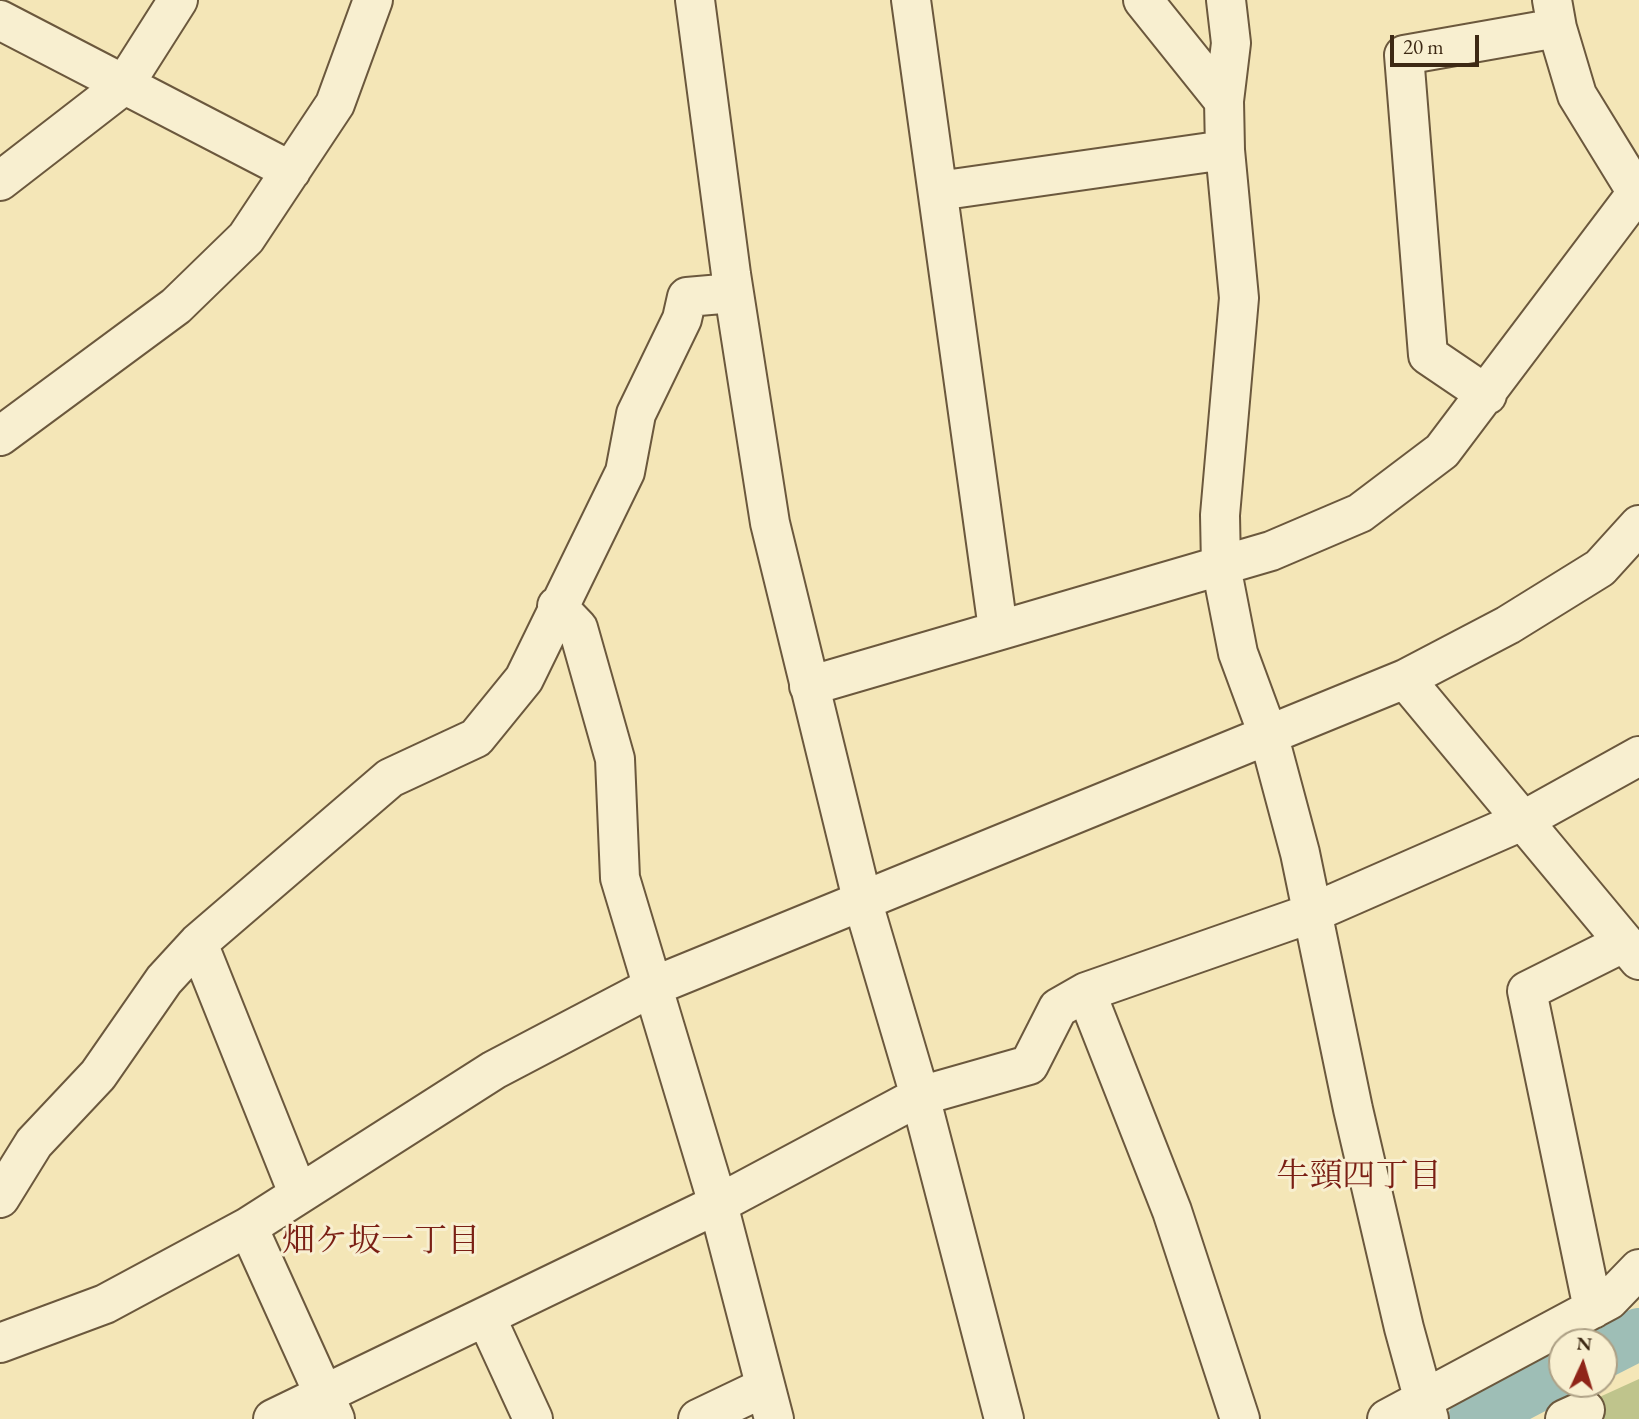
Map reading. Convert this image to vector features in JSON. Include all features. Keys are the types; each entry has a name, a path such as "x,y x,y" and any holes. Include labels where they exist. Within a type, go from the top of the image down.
{"street":[{"path":"0,181 124,85 178,0"},
{"path":"0,436 176,306 246,238 335,104 373,0"},
{"path":"695,0 733,293 771,523 808,686 863,903 920,1096 1004,1419"},
{"path":"911,0 998,629"},
{"path":"1143,0 1224,101"},
{"path":"1226,0 1231,43 1224,101 1225,150 1239,298 1220,515 1221,566 1238,653 1269,737 1312,913 1356,1122 1404,1328 1427,1409"},
{"path":"808,686 1271,551 1360,513 1442,451 1487,395 1638,193 1577,95 1555,14 1404,55 1427,355 1487,395"},
{"path":"0,20 291,171"},
{"path":"937,191 1225,150"},
{"path":"0,1198 34,1143 98,1075 164,981 198,943 390,778 476,738 524,679 557,606 625,472 636,414 682,319 687,297 733,293"},
{"path":"0,1343 105,1304 248,1227 494,1070 654,986 863,903 1405,679 1508,625 1600,568 1639,525"},
{"path":"557,606 578,628 615,759 620,878 718,1204 770,1403 698,1419"},
{"path":"1405,679 1631,951 1527,991 1593,1309"},
{"path":"273,1419 330,1407 486,1317 718,1204 920,1096 1029,1065 1058,1008 1086,992 1312,913 1522,821 1639,756"},
{"path":"198,943 298,1193"},
{"path":"1086,992 1172,1211 1240,1419"},
{"path":"248,1227 330,1407"},
{"path":"1387,1419 1427,1409 1609,1300 1639,1269"},
{"path":"486,1317 533,1419"}],"green space":[{"path":"1639,1379 1639,1419 1575,1419 1571,1410 1597,1398 1618,1398 1618,1389"}],"waterway":[{"path":"1618,1345 1639,1334"},
{"path":"1474,1419 1548,1380"}],"district":[{"name":"牛頸四丁目","path":"1359,1177"},
{"name":"畑ケ坂一丁目","path":"381,1242"}]}
